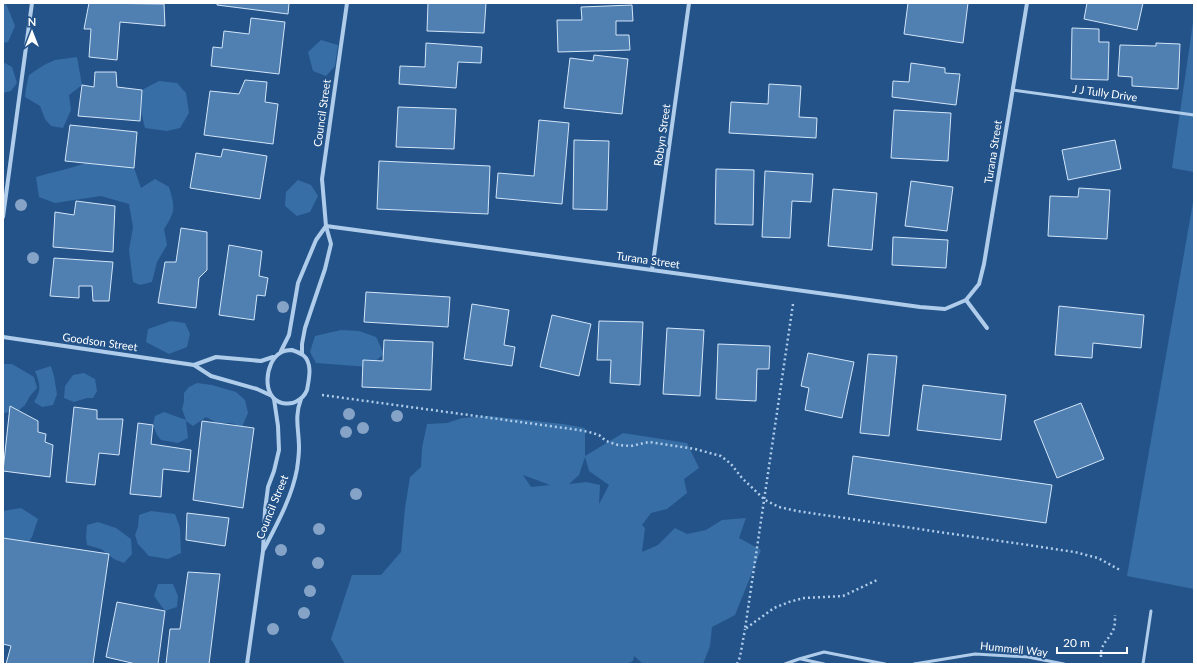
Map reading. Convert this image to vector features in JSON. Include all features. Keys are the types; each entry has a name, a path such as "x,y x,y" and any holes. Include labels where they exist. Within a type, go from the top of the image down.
{"street":[{"path":"3,217 32,3"},
{"name":"Council Street","path":"302,354 305,328 325,268 331,244 326,226 322,179 347,3"},
{"name":"Robyn Street","path":"652,270 689,3"},
{"name":"Turana Street","path":"326,226 920,307 945,309 966,300 979,284 984,264 1027,3"},
{"path":"281,351 292,350 302,354 309,366 306,392 301,399 294,403 280,403 270,395 268,388 270,363 281,351 289,335 298,283 316,240 326,226"},
{"path":"966,300 987,328"},
{"name":"Goodson Street","path":"3,337 194,366 211,376 249,386 270,395"},
{"path":"194,366 216,357 261,361 274,357"},
{"name":"Council Street","path":"247,664 263,551 264,510 268,487 279,450 278,426 274,399"},
{"name":"Council Street","path":"263,551 291,491 299,448 296,419 297,408 301,399"}],"lane":[{"name":"J J Tully Drive","path":"1013,90 1194,115"},
{"path":"1143,664 1151,611"},
{"path":"785,664 824,652 885,664"},
{"name":"Hummell Way","path":"914,664 975,654 1028,658 1064,664"},
{"path":"799,659 824,664"}],"path":[{"path":"737,664 740,658 745,629 795,290"},
{"path":"322,395 579,430 589,432 606,441 618,445 631,446 649,442 694,449 721,456 731,464 742,478 765,500 779,507 797,511 1075,552 1098,558 1120,570"},
{"path":"745,629 774,608 789,602 804,598 843,596 877,580"},
{"path":"1101,657 1100,652 1102,645 1112,633 1116,615"}],"shaded area":[{"path":"3,3 7,6 15,26 8,42 3,43"},
{"path":"1194,15 1194,172 1172,168"},
{"path":"321,40 338,45 335,66 326,76 313,71 308,52"},
{"path":"77,57 82,85 69,95 71,110 63,128 51,126 45,119 40,106 25,97 29,75 55,60"},
{"path":"3,62 12,67 17,83 11,91 3,93"},
{"path":"159,81 177,83 186,93 189,113 180,128 167,131 145,128 141,111 142,90"},
{"path":"86,163 134,168 141,188 155,179 169,187 173,209 171,218 164,229 167,245 157,262 152,282 140,285 133,282 129,250 133,227 129,204 101,196 55,203 39,197 36,177"},
{"path":"298,180 311,185 318,196 310,212 297,216 285,206 286,192"},
{"path":"1194,197 1194,589 1127,576"},
{"path":"171,321 185,323 190,334 187,347 169,354 146,342 148,329"},
{"path":"341,330 359,331 376,337 384,354 368,367 316,363 310,352 315,336"},
{"path":"3,364 12,364 34,377 37,388 25,405 19,410 4,413 3,409"},
{"path":"51,366 57,394 53,405 42,407 34,402 39,390 35,371"},
{"path":"84,373 95,379 97,391 93,398 87,398 74,402 64,398 65,386 73,375"},
{"path":"197,383 212,385 236,392 245,400 248,413 242,427 231,423 217,423 206,417 193,426 186,421 188,438 178,443 161,440 153,425 155,416 164,412 186,420 182,409 184,393 189,387"},
{"path":"489,416 563,424 585,428 585,456 623,433 687,443 699,468 684,479 687,493 667,509 651,513 642,525 645,528 642,552 658,545 675,528 687,534 706,530 722,520 746,518 739,538 761,550 735,615 712,627 710,646 703,664 643,664 634,656 633,661 627,664 345,664 331,639 352,575 381,575 401,552 405,508 410,477 421,467 422,448 427,424 447,423 462,418","holes":["585,457 589,471 609,485 599,504 600,485 586,482 569,484 579,475","523,475 550,485 531,487"]},
{"path":"21,508 38,519 32,537 26,546 3,550 3,511"},
{"path":"151,511 175,514 180,528 181,553 168,559 149,556 138,544 135,535 138,527 139,515"},
{"path":"98,522 116,528 131,539 132,554 124,563 114,559 101,549 87,545 87,525"},
{"path":"158,584 173,584 178,596 177,607 165,611 154,596"}],"building":[{"path":"89,3 164,4 165,26 120,22 117,60 89,57 91,29 84,29"},
{"path":"217,3 289,3 288,14 217,5"},
{"path":"428,3 486,3 484,33 427,31"},
{"path":"908,3 968,3 963,43 904,34"},
{"path":"1087,3 1143,3 1137,30 1084,19"},
{"path":"632,5 633,21 616,21 616,35 629,35 630,50 558,52 557,20 582,20 581,7"},
{"path":"251,18 285,22 279,74 211,66 213,47 222,48 224,31 249,34"},
{"path":"1072,28 1099,29 1099,42 1109,42 1108,80 1071,79"},
{"path":"426,43 482,47 481,63 458,62 456,88 399,84 400,66 425,67"},
{"path":"1156,43 1180,44 1178,89 1132,86 1132,77 1118,76 1120,45 1156,46"},
{"path":"594,55 628,59 622,114 564,108 570,58 593,61"},
{"path":"911,63 945,68 945,73 960,74 956,105 892,97 893,81 909,82"},
{"path":"95,72 116,72 117,87 142,90 140,121 78,116 82,85 94,87"},
{"path":"245,80 267,82 265,102 278,104 273,144 204,135 210,91 239,94"},
{"path":"769,84 801,86 799,117 817,118 816,138 729,133 731,102 768,104"},
{"path":"398,107 456,109 454,149 396,147"},
{"path":"894,110 951,113 948,161 891,158"},
{"path":"539,120 569,123 562,204 496,198 498,173 534,176"},
{"path":"70,125 137,132 134,168 65,161"},
{"path":"574,140 609,141 607,210 573,209"},
{"path":"1115,140 1121,169 1068,180 1062,150"},
{"path":"223,149 267,156 260,199 190,188 196,153 221,157"},
{"path":"379,161 490,166 488,214 377,209"},
{"path":"716,169 754,170 753,225 715,224"},
{"path":"765,171 813,174 811,202 792,201 790,238 762,237"},
{"path":"911,181 953,187 947,231 905,226"},
{"path":"1079,188 1110,190 1107,239 1048,236 1050,196 1078,197"},
{"path":"833,189 877,193 872,250 828,246"},
{"path":"76,201 115,206 113,252 53,247 55,212 74,215"},
{"path":"181,228 207,232 207,270 199,278 196,308 158,303 165,262 176,262"},
{"path":"893,237 948,240 946,268 892,265"},
{"path":"229,245 262,251 259,276 268,278 265,296 257,295 254,320 219,315"},
{"path":"54,258 113,262 109,301 93,301 92,286 79,286 79,298 50,296"},
{"path":"366,292 450,297 448,327 364,322"},
{"path":"472,304 509,310 504,345 515,347 512,366 464,359"},
{"path":"1059,306 1144,315 1141,348 1093,343 1092,358 1055,355"},
{"path":"552,315 591,324 579,376 540,367"},
{"path":"599,321 643,322 640,385 610,383 611,360 597,360"},
{"path":"667,328 704,330 700,396 663,394"},
{"path":"384,340 433,342 431,390 362,387 363,360 383,361"},
{"path":"718,344 770,346 769,369 757,369 756,401 716,399"},
{"path":"808,353 854,362 842,418 805,410 809,388 801,386"},
{"path":"868,354 897,356 889,436 860,433"},
{"path":"923,385 1006,395 1001,440 917,430"},
{"path":"1081,403 1104,459 1057,478 1034,421"},
{"path":"10,406 38,421 38,432 46,434 45,442 53,445 50,477 3,471"},
{"path":"74,407 97,410 97,419 123,419 119,455 99,453 95,485 66,482"},
{"path":"202,421 254,428 243,508 193,500"},
{"path":"138,423 153,425 151,444 191,450 189,472 163,469 161,497 130,494"},
{"path":"853,456 1052,485 1046,523 848,494"},
{"path":"187,513 229,518 225,546 186,540"},
{"path":"3,538 109,554 93,664 6,664 11,646 3,644"},
{"path":"188,572 220,574 209,664 166,664 170,629 180,629"},
{"path":"117,602 165,611 158,664 136,664 106,657"}]}
